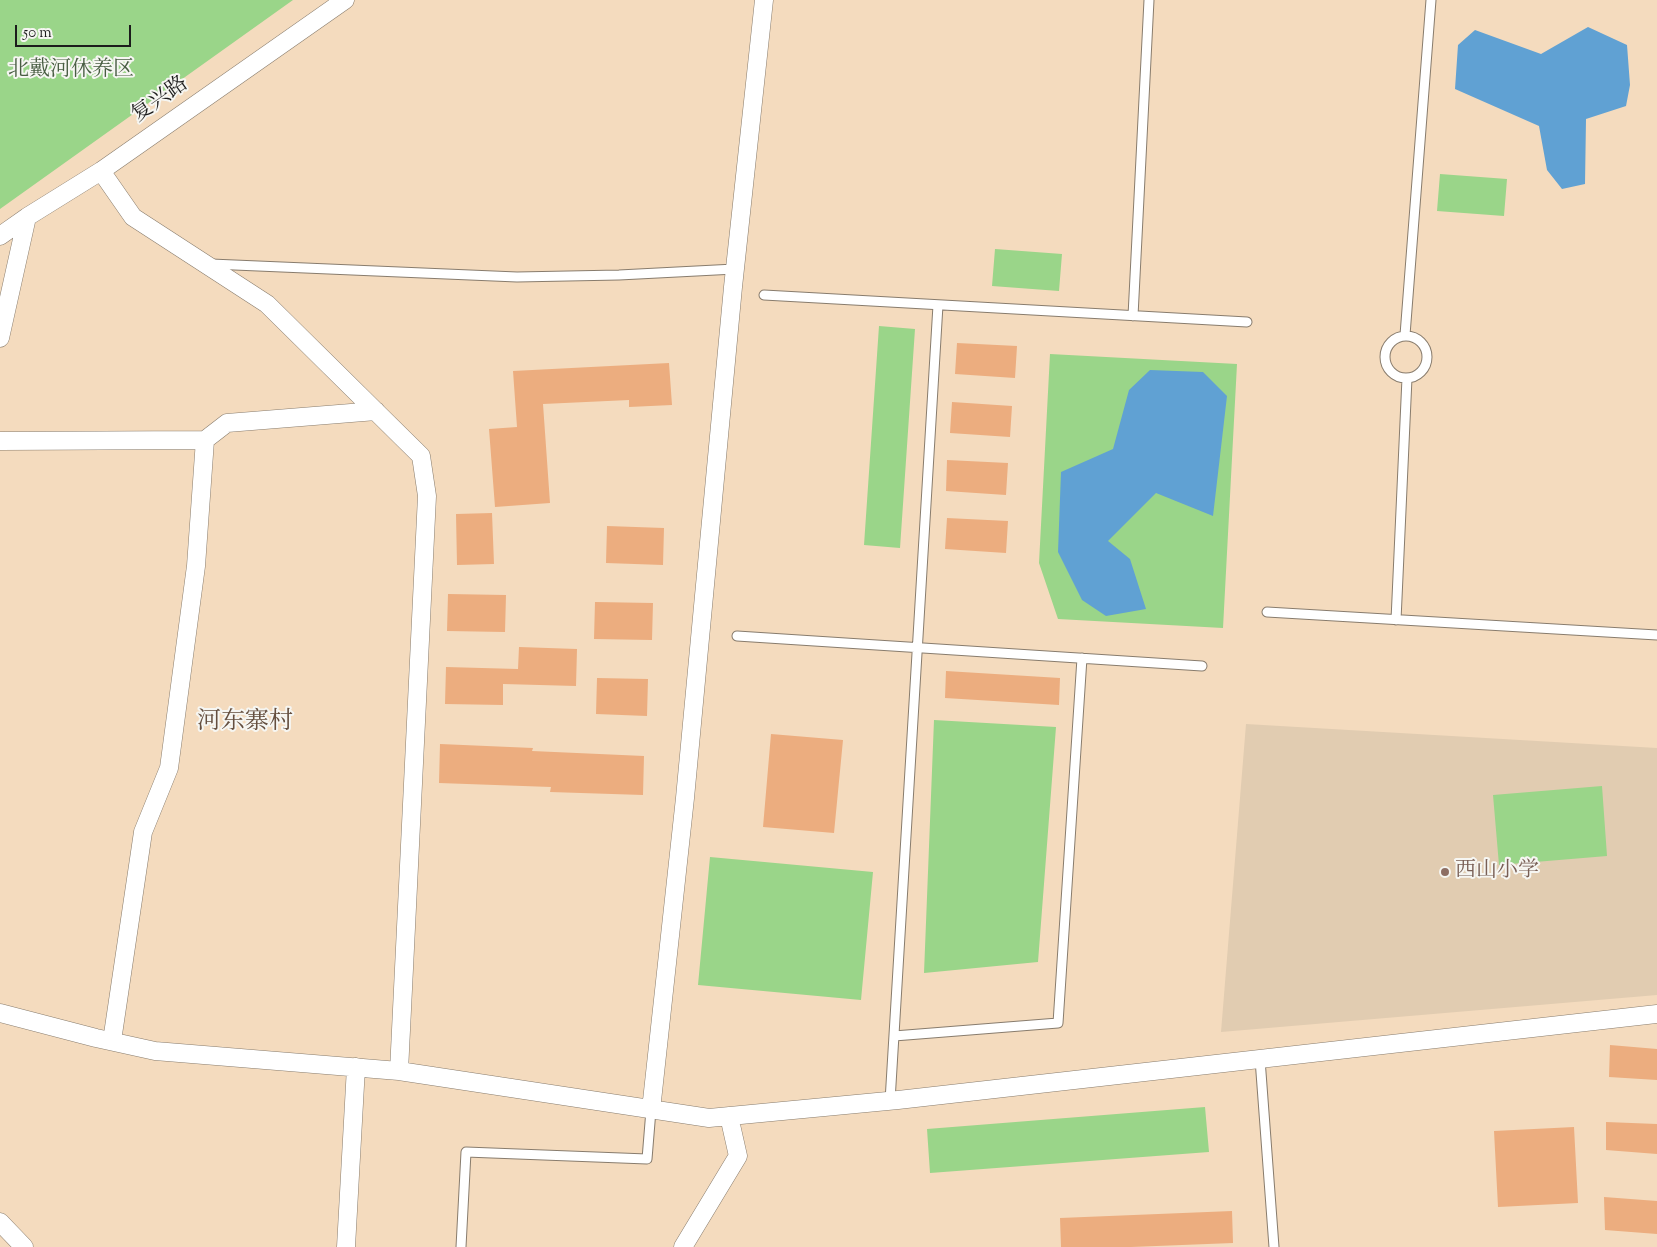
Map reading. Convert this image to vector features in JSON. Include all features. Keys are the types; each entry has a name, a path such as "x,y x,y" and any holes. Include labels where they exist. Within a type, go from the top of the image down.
{"street":[{"name":"复兴路","path":"0,236 101,171 345,0"},
{"path":"651,1110 685,798 735,269 764,0"},
{"path":"101,171 133,217 267,304 421,456 426,496 398,1071"},
{"path":"0,338 27,217"},
{"path":"0,441 204,440 227,423 376,411"},
{"path":"112,1041 143,832 169,768 196,566 204,440"},
{"path":"0,1013 155,1050 398,1071 709,1118 890,1101 1657,1014"},
{"path":"346,1247 356,1067"},
{"path":"683,1247 738,1156 729,1116"},
{"path":"0,1222 24,1247"}],"lane":[{"path":"1133,316 1149,0"},
{"path":"1405,335 1431,0"},
{"path":"206,264 517,277 619,275 735,269"},
{"path":"764,296 1247,322"},
{"path":"890,1101 938,305"},
{"path":"1405,335 1418,339 1423,343 1428,356 1424,369 1413,377 1407,378 1393,373 1386,361 1388,346 1392,341 1405,335"},
{"path":"1396,620 1407,378"},
{"path":"1267,612 1657,635"},
{"path":"736,636 1202,666"},
{"path":"894,1036 1058,1023 1082,658"},
{"path":"1260,1059 1274,1247"},
{"path":"461,1247 466,1152 647,1159 651,1110"}],"shaded area":[{"name":"西山小学","path":"1246,724 1657,748 1657,995 1221,1032"}],"green space":[{"name":"北戴河休养区","path":"0,0 293,0 0,209"},
{"path":"1440,174 1507,179 1504,216 1437,211"},
{"path":"995,249 1062,254 1059,291 992,286"},
{"path":"879,326 915,329 900,548 864,545"},
{"path":"1050,354 1237,364 1223,628 1058,619 1039,563"},
{"path":"934,720 1056,727 1038,962 924,973"},
{"path":"1602,786 1607,856 1499,865 1493,795"},
{"path":"710,857 873,872 861,1000 698,985"},
{"path":"1205,1107 1209,1152 930,1173 927,1129"}],"water":[{"path":"1588,27 1627,45 1630,85 1626,106 1586,119 1585,184 1562,189 1547,170 1539,126 1455,89 1458,45 1475,30 1541,54"},
{"path":"1150,370 1203,372 1227,396 1213,516 1156,493 1108,541 1130,559 1146,609 1106,616 1082,600 1058,552 1061,472 1113,449 1129,390"}],"building":[{"path":"957,343 1017,346 1015,378 955,374"},
{"path":"669,363 672,405 629,407 629,400 543,404 550,503 495,507 489,429 517,427 513,371"},
{"path":"952,402 1012,406 1010,437 950,433"},
{"path":"947,460 1008,463 1006,495 946,491"},
{"path":"492,513 494,564 457,565 456,514"},
{"path":"947,518 1008,521 1006,553 945,549"},
{"path":"607,526 664,528 663,565 606,563"},
{"path":"448,594 506,595 505,632 447,631"},
{"path":"595,602 653,603 652,640 594,639"},
{"path":"519,647 577,649 576,686 503,684 503,705 445,704 446,667 518,669"},
{"path":"946,671 1060,678 1059,705 945,698"},
{"path":"597,678 648,679 647,716 596,714"},
{"path":"771,734 843,740 834,833 763,827"},
{"path":"440,744 533,748 532,751 644,756 643,795 550,792 551,787 439,783"},
{"path":"1610,1045 1657,1049 1657,1080 1609,1077"},
{"path":"1606,1122 1657,1124 1657,1154 1606,1150"},
{"path":"1574,1127 1578,1203 1498,1207 1494,1131"},
{"path":"1604,1197 1657,1201 1657,1234 1605,1230"},
{"path":"1232,1211 1233,1243 1131,1247 1061,1247 1060,1218"}],"place":[{"name":"西山小学","path":"1445,872"}],"district":[{"name":"河东寨村","path":"245,724"}]}
